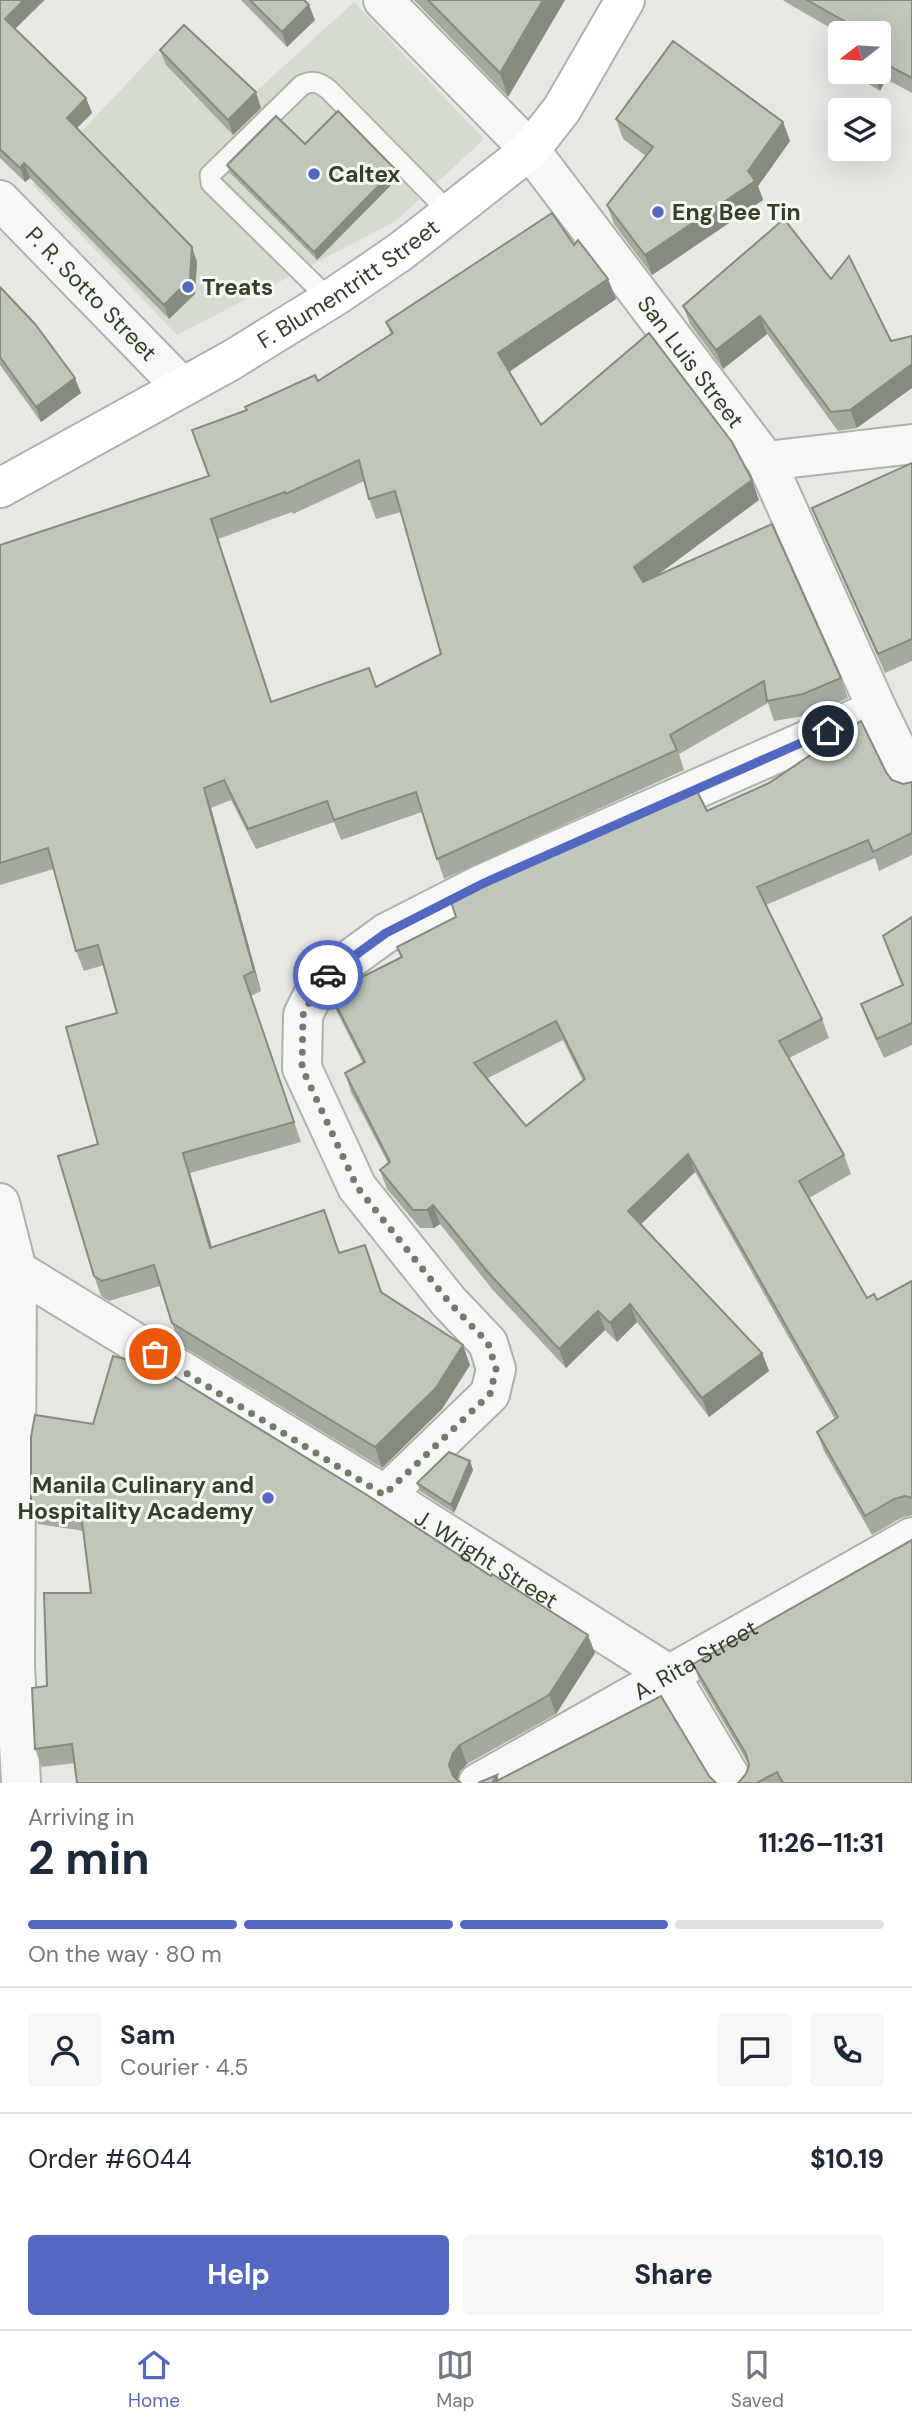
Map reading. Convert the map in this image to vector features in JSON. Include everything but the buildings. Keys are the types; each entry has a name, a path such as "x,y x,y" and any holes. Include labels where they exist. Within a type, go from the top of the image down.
{"main road":[{"name":"F. Blumentritt Street","path":"0,488 230,361 330,300 400,252 450,213 530,150 562,109 625,0"}],"street":[{"name":"San Luis Street","path":"383,0 530,150 766,461 912,781"},
{"name":"P. R. Sotto Street","path":"0,200 182,387"},
{"path":"766,461 912,444"},
{"path":"384,1495 490,1394 496,1369 488,1343 449,1302 357,1187 302,1068 303,1015 320,981 386,933 484,883 877,709"},
{"path":"0,1203 17,1269 15,1666 21,1783"},
{"name":"J. Wright Street","path":"17,1269 670,1675 734,1783"},
{"name":"A. Rita Street","path":"478,1783 912,1537"}],"lane":[{"path":"330,300 211,183 210,175 302,85 311,81 319,82 329,90 450,213"}],"shaded area":[{"path":"354,2 484,139 396,221 177,335 32,184 183,24 252,95"}],"way so far":[{"path":"155,1354 384,1495 490,1394 496,1369 488,1343 449,1302 357,1187 302,1068 303,1015 320,981 328,975"}],"place":[{"name":"Caltex","path":"314,174"},
{"name":"Eng Bee Tin","path":"658,212"},
{"name":"Treats","path":"188,287"},
{"name":"Manila Culinary and Hospitality Academy","path":"268,1498"}],"route":[{"path":"328,975 386,933 484,883 828,731"}]}
